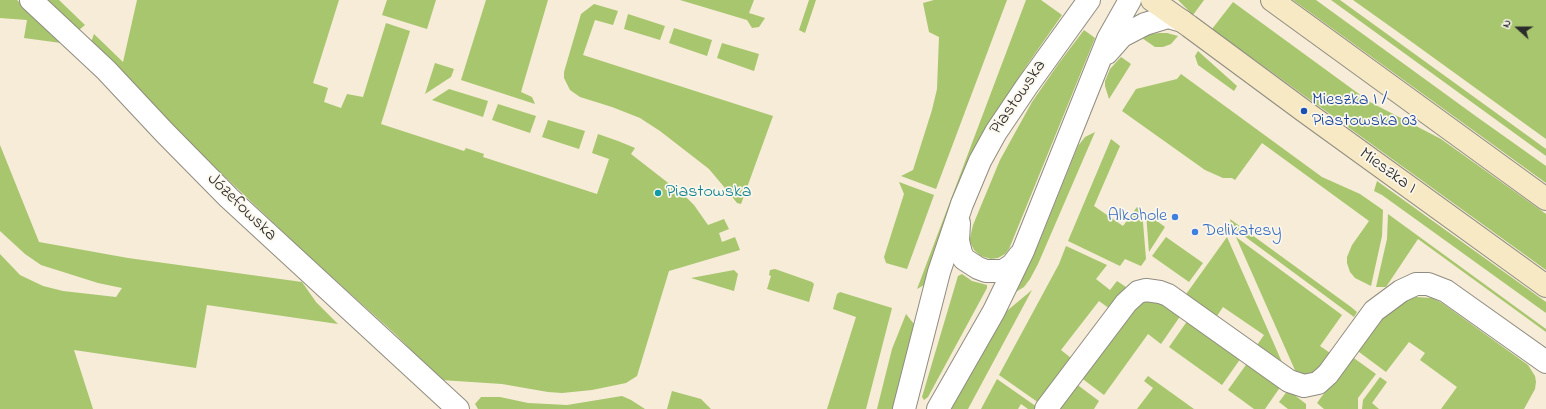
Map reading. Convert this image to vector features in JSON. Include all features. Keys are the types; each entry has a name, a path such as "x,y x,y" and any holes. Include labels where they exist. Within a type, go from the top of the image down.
{"street":[{"name":"Józefowska","path":"31,0 106,70 229,198 458,409"},
{"name":"Piastowska","path":"904,409 937,279 962,204 980,160 996,132 1031,80 1089,0"},
{"name":"Piastowska","path":"938,409 994,311 1022,251 1108,39 1130,0"},
{"name":"Mieszka I","path":"1152,0 1546,286"},
{"path":"1272,0 1546,199"},
{"name":"Piastowska","path":"1099,61 1122,36 1138,27 1158,19 1168,17 1182,21"},
{"name":"Piastowska","path":"962,204 959,217 958,241 964,259 986,271 1003,271 1012,265 1022,251"},
{"path":"1046,409 1126,303 1138,292 1146,290 1157,291 1168,295 1290,381 1304,386 1318,383 1328,374 1374,311 1401,291 1416,284 1428,284 1446,291 1546,362"}],"green space":[{"path":"0,0 17,0 61,43 24,38 27,20 0,18"},
{"path":"46,0 59,0 85,25 79,30"},
{"path":"137,0 339,0 313,83 328,88 324,102 341,108 347,94 363,97 386,23 410,31 381,124 464,151 466,148 484,154 483,157 597,194 609,159 592,153 598,134 618,141 635,148 631,154 685,196 694,205 708,225 724,219 729,229 719,233 722,242 735,237 740,250 669,271 637,376 626,383 592,390 562,393 502,384 441,380 394,333 303,251 220,172 90,45 94,34 123,62"},
{"path":"387,0 436,0 427,29 382,15"},
{"path":"486,0 548,0 521,92 532,97 535,104 461,80"},
{"path":"680,0 754,0 749,13 765,18 759,27 752,28 747,20"},
{"path":"809,0 816,0 805,33 799,30"},
{"path":"934,0 1007,0 936,189 901,176 913,170 937,89 939,37 929,32 923,3"},
{"path":"1026,0 1041,0 1062,15 1000,107 929,279 924,285 917,289"},
{"path":"1178,0 1204,0 1193,15"},
{"path":"1293,0 1316,0 1546,166 1546,183"},
{"path":"1331,0 1340,0 1546,149 1546,156"},
{"path":"1353,0 1546,0 1546,139 1398,32"},
{"path":"1233,2 1370,102 1441,139 1546,214 1546,270 1212,29"},
{"path":"594,4 618,11 613,25 595,20 583,55 773,116 741,204 737,203 709,169 660,131 640,118 580,97 570,90 564,78 564,72 581,14"},
{"path":"628,14 665,26 660,40 624,29"},
{"path":"674,28 712,40 707,56 669,43"},
{"path":"1084,30 1095,38 1009,249 1005,254 998,258 991,259 981,256 974,250 970,242 970,238 973,225 1000,160 1032,102"},
{"path":"1167,33 1178,36 1171,44 1163,47 1155,47 1142,38 1151,34"},
{"path":"722,43 759,54 754,71 717,58"},
{"path":"1198,51 1237,86 1234,91 1198,65 1195,56"},
{"path":"1121,57 1131,64 1109,99 1105,81 1110,69"},
{"path":"435,63 454,69 451,77 425,94"},
{"path":"1181,74 1322,177 1360,194 1383,210 1382,236 1371,286 1355,278 1350,272 1347,263 1347,257 1352,245 1369,221 1262,143 1235,180 1232,178 1223,178 1205,170 1122,111 1136,89 1177,79"},
{"path":"449,89 488,101 483,117 432,100"},
{"path":"498,104 536,116 530,133 492,120"},
{"path":"548,120 585,131 579,149 542,137"},
{"path":"1095,132 1038,264 1024,287 1014,293 1038,245 1078,146 1085,137"},
{"path":"1111,139 1120,146 1094,206 1123,226 1137,207 1142,210 1146,259 1141,266 1125,259 1120,266 1068,241"},
{"path":"0,145 39,242 128,258 302,282 316,302 338,324 207,305 196,368 74,350 93,409 0,409 0,254 20,275 43,286 63,291 116,297 122,288 98,283 41,265 25,254 0,231"},
{"path":"1377,181 1546,302 1546,313 1382,195 1374,191"},
{"path":"899,182 934,195 907,269 886,263 884,257 904,194"},
{"path":"1146,213 1165,227 1149,252"},
{"path":"1388,214 1546,329 1546,332 1418,239 1386,287 1376,287 1387,239"},
{"path":"1230,219 1351,307 1357,312 1354,317 1232,227"},
{"path":"1166,237 1203,263 1189,282 1152,256"},
{"path":"1227,237 1285,369 1255,348 1264,335 1223,307 1215,319 1184,297"},
{"path":"1236,237 1342,315 1320,346 1333,355 1317,374 1298,377"},
{"path":"1066,246 1107,265 1096,279 1110,290 1117,281 1126,287 1110,309 1099,301 1061,350 1071,358 1039,403 999,375 1059,264"},
{"path":"775,269 812,282 814,284 809,302 767,289 771,276 769,275 770,270"},
{"path":"734,270 738,274 734,291 691,278"},
{"path":"962,274 972,281 987,285 987,288 928,397 924,400 922,397 958,276"},
{"path":"1032,290 968,409 950,409 1002,315"},
{"path":"840,292 892,308 866,409 827,409 856,317 833,309 837,294"},
{"path":"1416,297 1432,298 1442,303 1528,365 1535,376 1536,382 1535,389 1524,409 1441,409 1457,387 1420,360 1425,353 1409,342 1386,372 1355,349 1376,321 1406,299"},
{"path":"1146,301 1159,303 1181,315 1161,344 1148,334 1104,395 1080,377 1139,304"},
{"path":"906,314 914,324 914,330 893,409 877,409 892,349"},
{"path":"1188,320 1241,358 1222,385 1169,347"},
{"path":"1351,356 1376,374 1358,398 1358,409 1324,409 1317,403"},
{"path":"1248,362 1281,386 1265,409 1254,409 1228,390"},
{"path":"1148,376 1194,409 1137,409 1153,388 1144,381"},
{"path":"1380,377 1387,382 1372,403 1379,409 1362,409 1363,400"},
{"path":"997,379 1037,407 1036,409 1028,409 1021,404 1018,409 981,409"},
{"path":"1075,383 1099,401 1094,409 1056,409"},
{"path":"1288,390 1306,404 1306,409 1288,409 1279,402"},
{"path":"672,391 701,399 711,409 667,409"},
{"path":"622,396 645,409 478,409 475,404 481,397 500,397 528,403 567,405"}],"place":[{"name":"Mieszka I / Piastowska 03","path":"1304,111"},
{"name":"Piastowska","path":"658,193"},
{"name":"Alkohole","path":"1175,217"},
{"name":"Delikatesy","path":"1195,232"}]}
